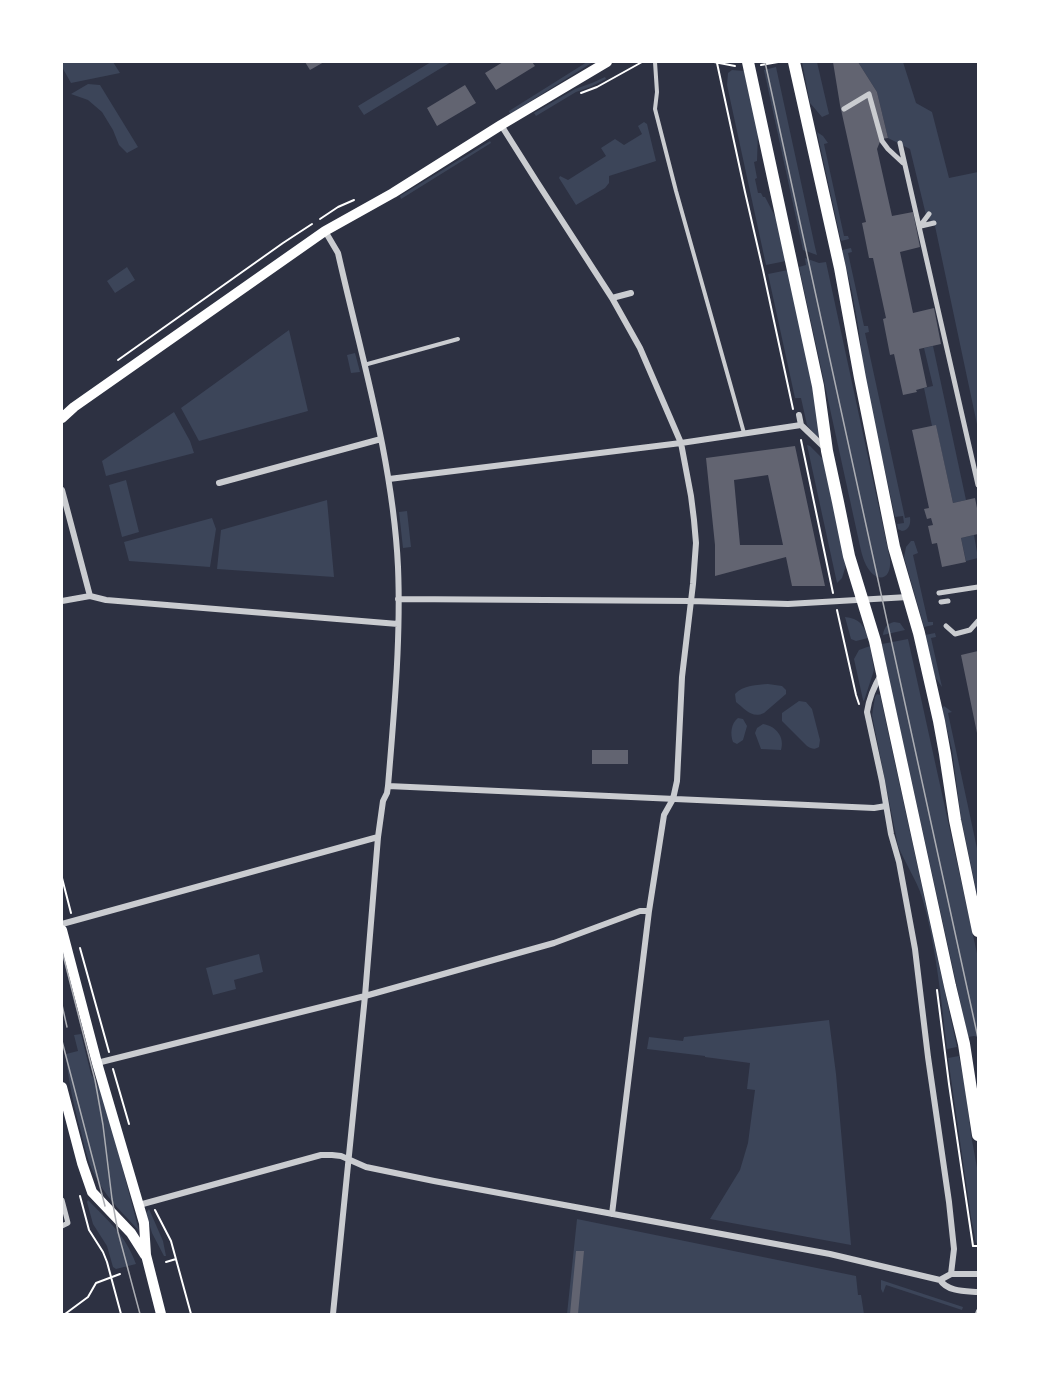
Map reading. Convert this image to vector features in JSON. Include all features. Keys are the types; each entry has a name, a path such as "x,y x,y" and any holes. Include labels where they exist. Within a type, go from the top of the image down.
{"main road":[{"path":"62,418 99,389 325,231 393,193 501,125 608,62"},
{"path":"748,62 818,386 827,451 849,556 875,640 964,1044 978,1135"},
{"path":"794,62 840,268 894,548 919,632 939,721 954,820 978,931"},
{"path":"62,930 97,1063 144,1223 146,1256 161,1314"},
{"path":"62,1087 82,1163 93,1192 131,1233 146,1256"}],"street":[{"path":"844,109 869,94 882,141 904,164"},
{"path":"501,125 612,298 639,348 681,442 691,496 696,543 682,677 677,781 673,799 664,815 649,911 612,1214"},
{"path":"900,143 978,485"},
{"path":"920,226 929,214"},
{"path":"920,226 934,223"},
{"path":"325,231 338,253 381,439 389,479 398,566 398,624 388,786 383,801 378,837 365,996 333,1314"},
{"path":"612,298 631,293"},
{"path":"799,415 801,425 827,451"},
{"path":"389,479 801,425"},
{"path":"219,483 381,439"},
{"path":"62,490 90,596"},
{"path":"939,593 978,587"},
{"path":"62,601 90,596 106,600 398,624"},
{"path":"398,599 788,604 908,597"},
{"path":"940,602 948,601"},
{"path":"946,626 955,634 970,630 978,621"},
{"path":"882,673 868,701 867,712 915,949 949,1202 954,1249 951,1274"},
{"path":"388,786 874,808 886,806"},
{"path":"62,924 378,837"},
{"path":"97,1063 365,996 554,943 640,911 649,911"},
{"path":"139,1205 321,1155 332,1155 366,1167 434,1182 830,1254 940,1280 953,1289 978,1292"},
{"path":"62,1200 68,1222 62,1226"},
{"path":"940,1280 951,1274 978,1274"}],"lane":[{"path":"655,62 657,92 655,109 744,433"},
{"path":"364,365 458,339"}],"path":[{"path":"716,62 794,410 799,415"},
{"path":"801,425 799,431 832,586"},
{"path":"838,617 856,695 859,704 867,712"},
{"path":"62,878 73,921"},
{"path":"79,944 130,1128"},
{"path":"936,984 973,1246 978,1246"},
{"path":"152,1202 169,1235 191,1314"},
{"path":"88,1230 103,1252 121,1314"},
{"path":"166,1262 176,1259"},
{"path":"65,1314 88,1297 96,1283 120,1274"}],"shaded area":[{"path":"63,62 113,62 120,73 71,83 62,67"},
{"path":"431,62 451,62 364,115 358,106"},
{"path":"587,62 593,62 510,114 509,111"},
{"path":"802,62 817,62 829,114 822,117 810,103"},
{"path":"858,62 903,62 916,103 932,112 949,178 978,172 978,429 935,226 926,215 910,149 888,138 877,92"},
{"path":"776,67 817,255 803,250 764,70"},
{"path":"732,70 744,71 758,132 757,161 754,162 758,193 765,197 777,220 786,261 766,265 727,85 728,73"},
{"path":"605,77 606,79 576,92 536,116 534,113 575,89"},
{"path":"88,84 100,85 138,147 127,153 119,145 102,112 88,100 71,94"},
{"path":"644,122 647,124 656,161 609,176 609,183 605,188 576,205 559,178 560,176 568,180 606,156 601,148 615,139 624,145 642,134 638,126"},
{"path":"817,132 828,143 824,144 844,236 848,236 849,239 841,241"},
{"path":"490,141 491,143 401,199 400,196"},
{"path":"851,248 852,252 848,253 864,326 868,326 869,332 865,333 905,518 910,517 909,526 902,531 898,529 897,524 904,523 903,516 895,517 864,374 859,331 842,250"},
{"path":"805,258 819,263 826,262 890,559 888,572 882,577 870,571 860,548 799,267 806,265"},
{"path":"127,267 135,280 115,293 107,281"},
{"path":"788,270 817,405 820,437 816,436 807,425 801,398 795,398 768,274"},
{"path":"289,330 308,411 199,441 181,408"},
{"path":"933,346 966,500 953,503 936,426 932,426 924,388 933,386 924,348"},
{"path":"355,353 360,372 351,373 347,355"},
{"path":"174,412 194,453 106,476 102,461"},
{"path":"807,445 823,459 846,565 842,578 837,583"},
{"path":"126,480 139,532 122,537 109,485"},
{"path":"327,500 334,577 217,569 221,530"},
{"path":"407,511 411,547 403,548 399,512"},
{"path":"212,518 216,529 210,567 129,561 124,542"},
{"path":"974,535 978,558 966,561 961,538"},
{"path":"914,541 918,553 913,555 928,622 933,622 933,625 924,627 904,557 906,547"},
{"path":"845,617 860,623 868,638 856,641 851,639"},
{"path":"894,622 900,623 905,630 883,635 886,626"},
{"path":"935,633 936,637 931,638 942,687 935,677 925,635"},
{"path":"908,639 978,958 978,1037 968,1037 883,651 882,644"},
{"path":"870,646 874,670 864,701 854,659 859,650"},
{"path":"768,684 782,686 786,694 764,713 752,714 736,702 735,694 742,689"},
{"path":"877,694 880,695 957,1047 947,1049 938,972 927,915 920,890 898,846 872,715"},
{"path":"799,701 806,702 812,709 820,740 819,747 816,749 807,746 782,721 782,713"},
{"path":"944,706 952,712 948,713 978,853 978,899 961,818 952,750 942,708"},
{"path":"738,718 743,719 747,726 743,740 737,744 733,742 731,732"},
{"path":"763,724 772,727 778,733 782,741 781,750 761,749 755,733 757,728"},
{"path":"259,954 263,972 234,980 236,989 213,995 206,968"},
{"path":"829,1020 851,1245 710,1219 740,1170 748,1143 755,1090 747,1089 750,1063 647,1049 649,1037 683,1041 684,1037"},
{"path":"81,1034 91,1074 103,1094 139,1231 102,1188 86,1151 68,1074 66,1054 78,1051 74,1035"},
{"path":"959,1056 978,1173 978,1242 976,1243 948,1058"},
{"path":"88,1200 122,1236 136,1264 116,1269 113,1267 107,1246 93,1224"},
{"path":"149,1209 163,1241 166,1256 152,1233 146,1213"},
{"path":"577,1219 856,1276 858,1295 861,1295 864,1314 567,1314"},
{"path":"881,1280 963,1307 962,1310 886,1285 883,1293"}],"building":[{"path":"305,62 324,62 310,70"},
{"path":"503,62 532,62 535,66 496,90 485,73"},
{"path":"833,62 858,62 877,92 888,138 881,139 877,149 892,216 913,212 920,247 900,252 913,313 934,308 941,344 919,349 927,387 916,390 917,392 903,395 894,354 890,355 883,319 886,318 873,258 869,258 862,223 866,222 840,105"},
{"path":"465,85 476,103 437,126 427,108"},
{"path":"936,425 953,503 975,498 978,513 978,534 961,538 966,562 942,567 937,543 932,544 928,526 933,525 931,518 927,519 924,509 929,508 912,430"},
{"path":"795,446 825,586 792,586 786,557 715,576 715,545 706,458","holes":["768,475 783,545 740,545 734,480"]},
{"path":"978,651 978,733 977,733 961,655"},
{"path":"592,750 628,750 628,764 592,764"},
{"path":"576,1251 584,1251 578,1314 570,1314"}],"tram line":[{"path":"765,62 978,1038"},
{"path":"62,951 95,1080 118,1232 140,1314"},
{"path":"62,1005 67,1027"},
{"path":"62,1041 105,1206"}]}
